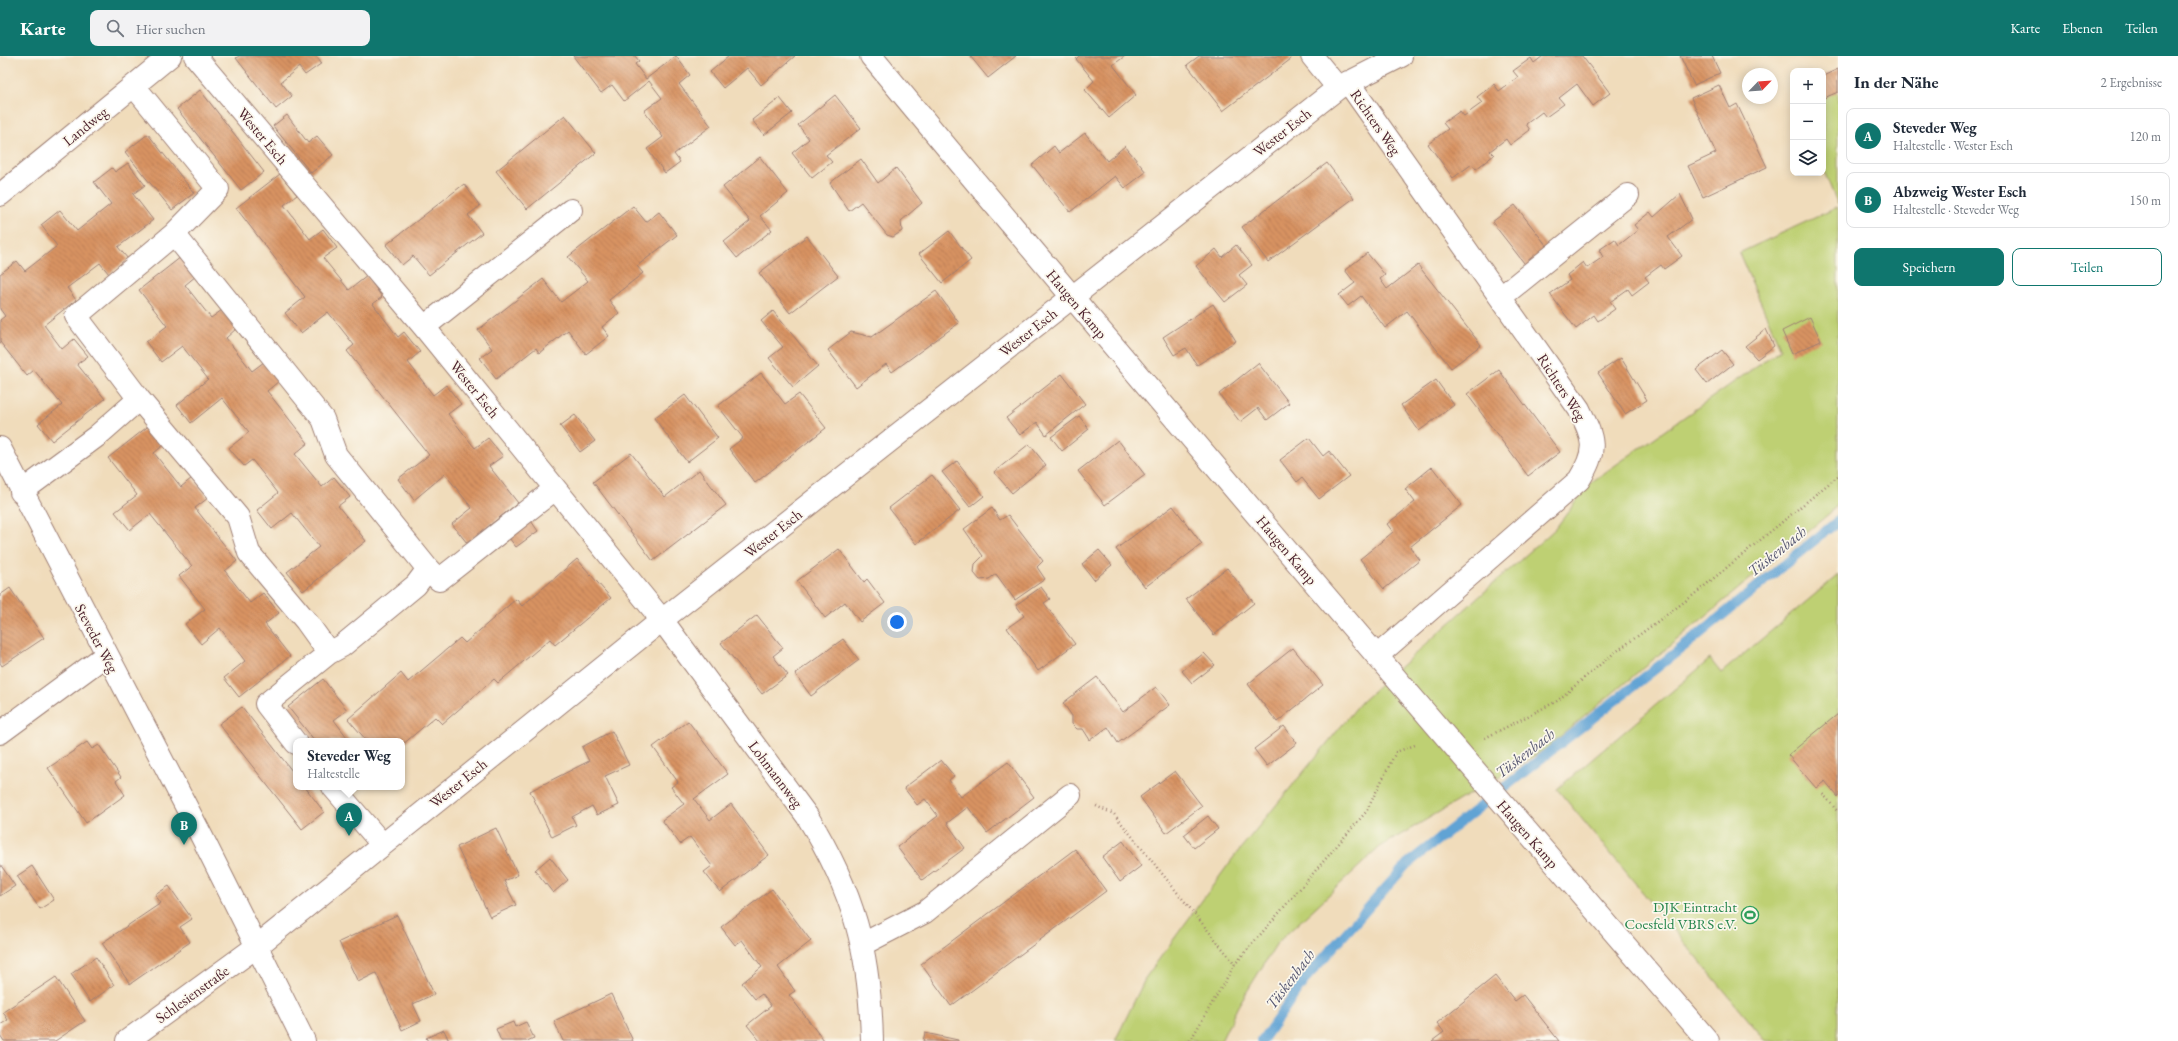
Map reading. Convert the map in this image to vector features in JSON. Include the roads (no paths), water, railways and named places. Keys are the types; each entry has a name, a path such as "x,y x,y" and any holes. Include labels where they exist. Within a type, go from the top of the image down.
{"street":[{"name":"Landweg","path":"0,195 170,56"},
{"name":"Wester Esch","path":"195,56 424,326 662,620"},
{"name":"Haugen Kamp","path":"871,56 1071,298 1470,766 1708,1041"},
{"name":"Richters Weg","path":"1312,56 1343,85 1501,297 1579,409 1592,434 1590,461 1579,480 1377,656"},
{"name":"Wester Esch","path":"256,947 662,620 1343,85 1401,56"},
{"path":"134,86 218,189 174,234 76,316 140,399 238,517 249,553 306,621 329,653"},
{"path":"1501,297 1628,195"},
{"path":"424,326 571,210"},
{"path":"174,234 323,419 336,455 428,569 439,580 555,489"},
{"path":"22,492 97,436 140,399"},
{"name":"Steveder Weg","path":"0,448 106,655 202,837 304,1041"},
{"path":"293,739 266,704 329,653 342,646 416,585 428,569"},
{"name":"Lohmannweg","path":"662,620 807,816 825,845 853,910 863,944 871,1004 872,1041"},
{"path":"0,733 106,655"},
{"path":"336,790 382,844"},
{"path":"863,944 925,912 1070,795"},
{"name":"Schlesienstraße","path":"128,1041 256,947"}],"waterway":[{"name":"Tüskenbach","path":"1262,1041 1306,978 1407,864 1692,640 1838,521"}],"place":[{"name":"Steveder Weg","path":"349,836"},
{"name":"Abzweig Wester Esch","path":"184,845"},
{"name":"DJK Eintracht Coesfeld VBRS e.V.","path":"1750,915"}]}
